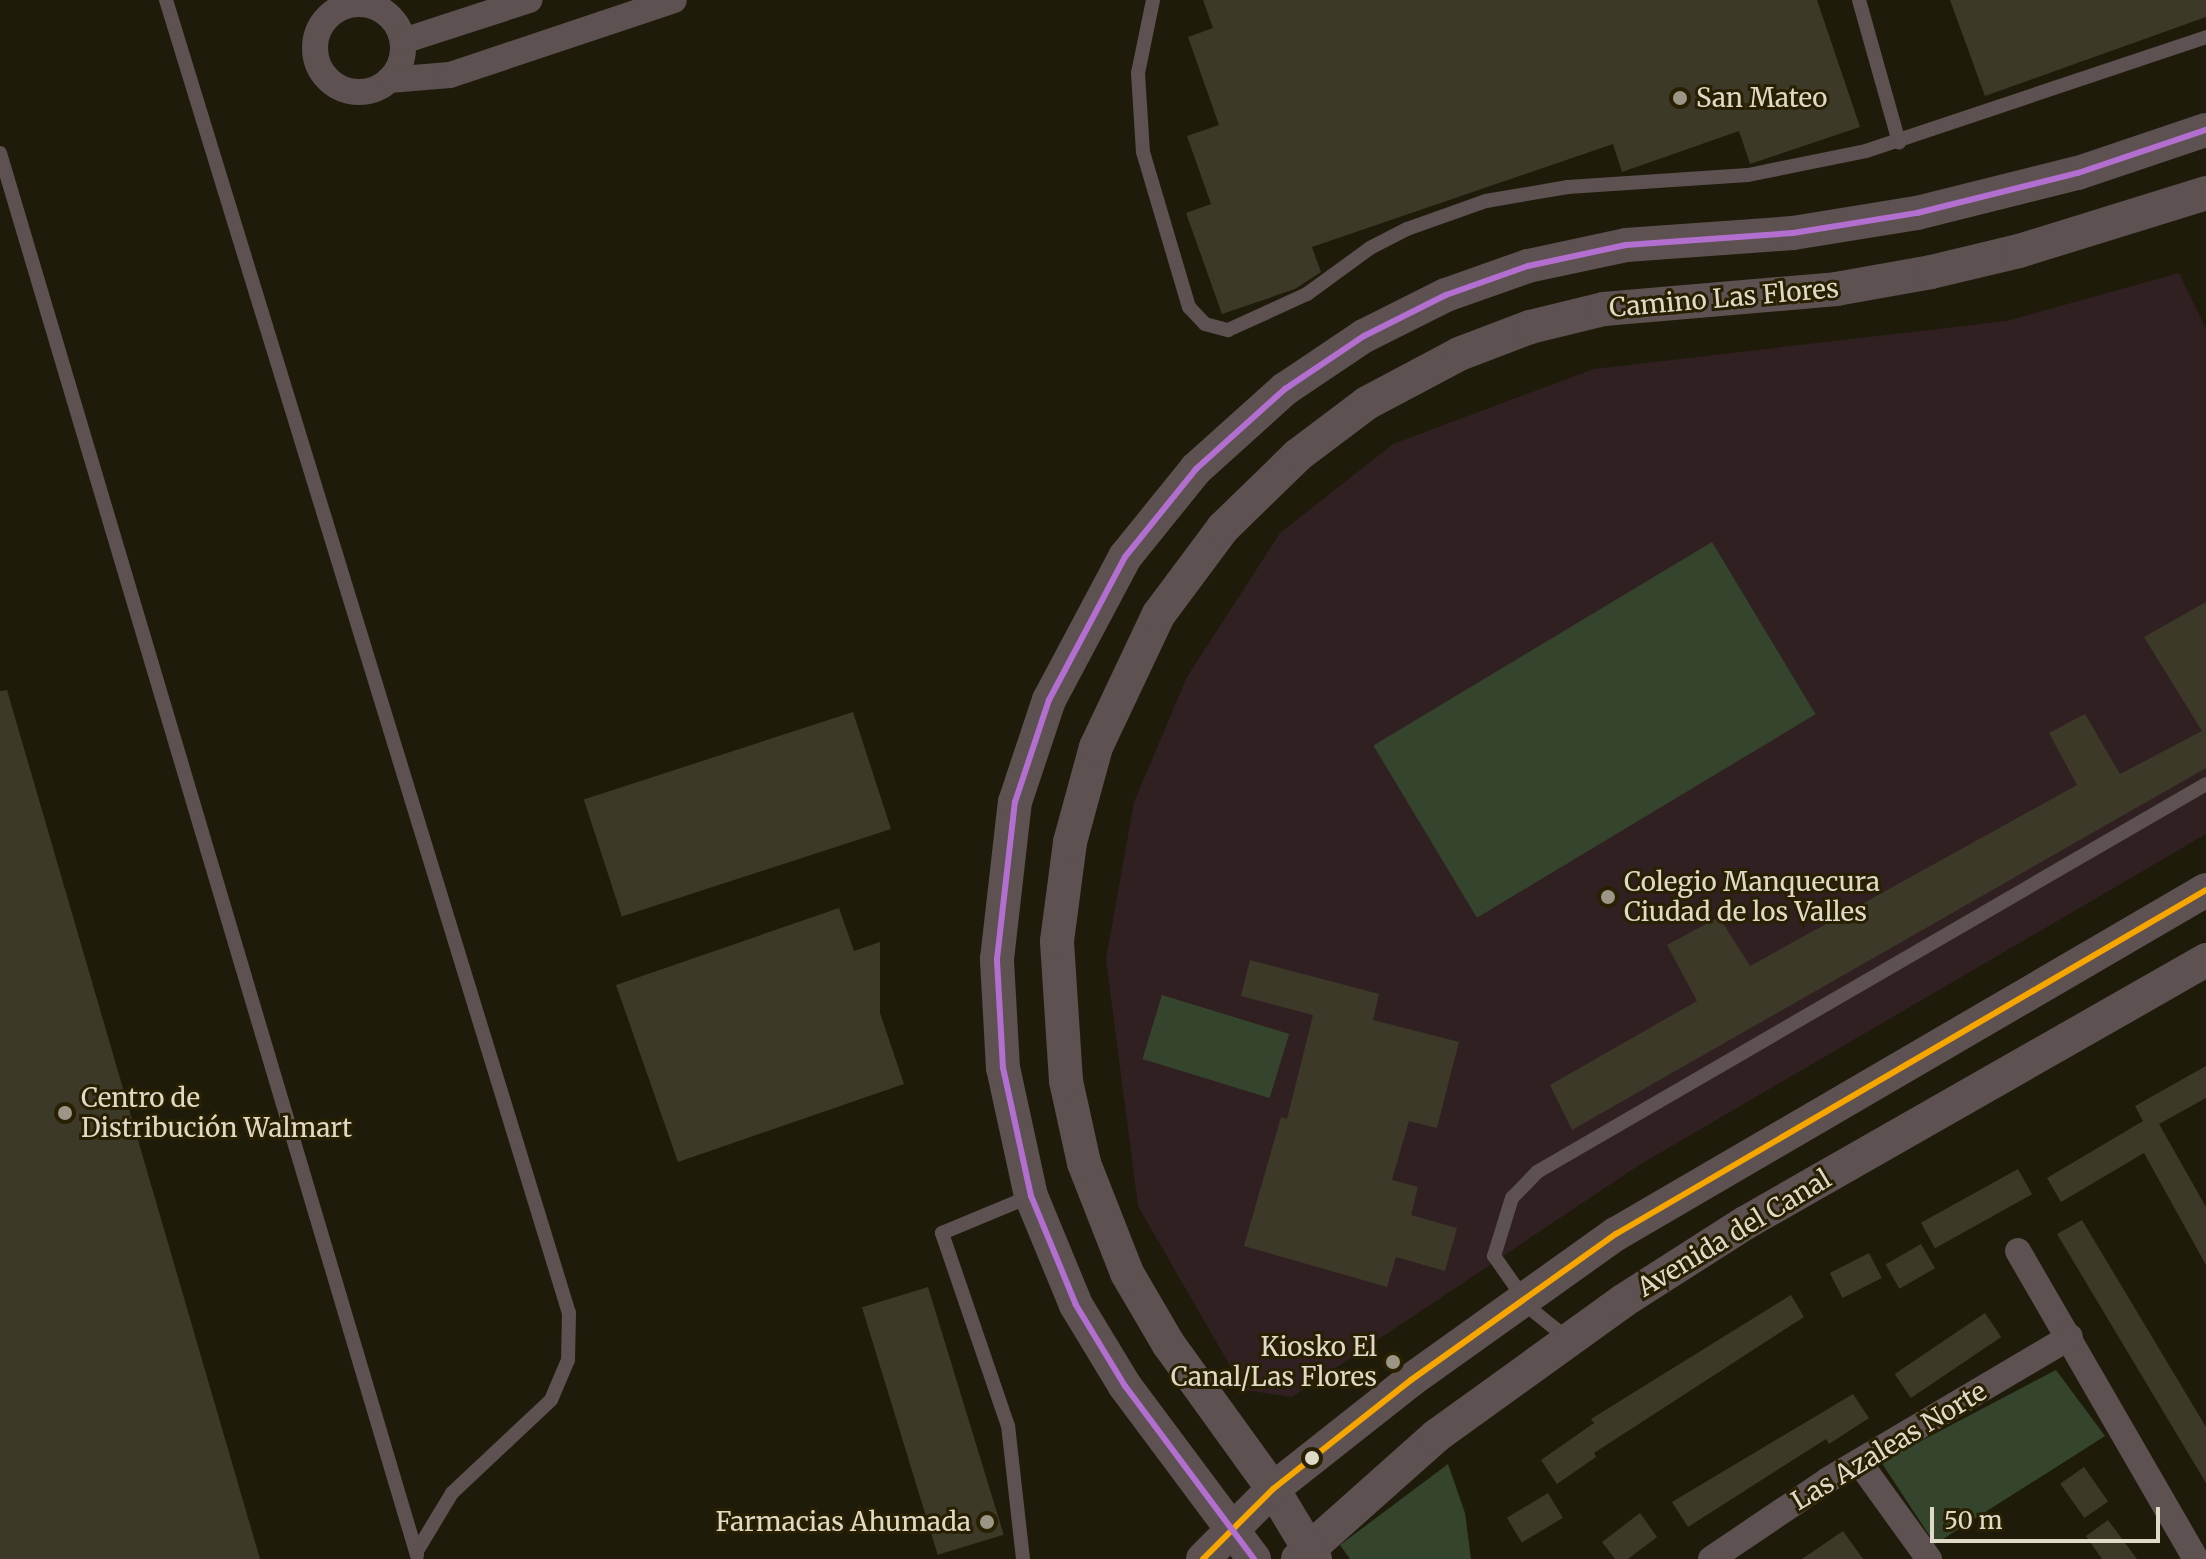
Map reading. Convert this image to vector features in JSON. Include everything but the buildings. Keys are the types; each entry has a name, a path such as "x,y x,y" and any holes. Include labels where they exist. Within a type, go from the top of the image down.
{"street":[{"path":"403,41 529,0"},
{"path":"389,80 401,63 403,41 387,13 366,4 335,11 316,38 317,60 337,86 369,91 389,80 450,75 674,0"},
{"path":"1254,1559 1229,1532 1093,1337 1031,1196 1009,1104 998,1014 999,907 1015,802 1049,700 1097,602 1159,512 1238,427 1364,336 1446,295 1528,266 1626,245 1793,233 1917,213 2078,173 2206,130"},
{"name":"Camino Las Flores","path":"1307,1556 1273,1489 1169,1345 1127,1273 1084,1163 1060,1037 1057,941 1081,796 1125,678 1190,570 1259,490 1343,420 1425,370 1493,340 1566,317 1647,302 1794,293 1895,279 2019,251 2206,193"},
{"path":"1203,1559 1273,1489 1522,1298 1714,1173 2206,890"},
{"name":"Avenida del Canal","path":"1307,1556 1436,1436 1568,1339 1745,1223 2206,960"},
{"path":"2018,1251 2196,1559"},
{"name":"Las Azaleas Norte","path":"1711,1559 1859,1462 2070,1337"},
{"path":"1859,1462 1929,1559"}],"lane":[{"path":"166,0 569,1313 568,1360 551,1400 452,1493 417,1555"},
{"path":"1153,0 1138,73 1143,152 1189,307 1216,329 1240,329 1307,294 1370,248 1486,201 1568,187 1748,175 1899,142 2206,37"},
{"path":"1859,0 1899,142"},
{"path":"0,153 417,1555"},
{"path":"1568,1339 1522,1298 1494,1256 1512,1198 1537,1172 2206,784"},
{"path":"1023,1559 1008,1426 942,1233 1031,1196"}],"shaded area":[{"name":"Colegio Manquecura Ciudad de los Valles","path":"2179,273 2206,329 2206,834 1641,1164 1292,1397 1244,1390 1138,1206 1106,959 1134,802 1187,677 1280,533 1393,444 1594,369 2007,321"}],"green space":[{"path":"1712,542 1816,714 1477,918 1373,745"},
{"path":"1162,995 1289,1034 1270,1098 1142,1059"},
{"path":"2056,1370 2105,1436 1935,1544 1881,1462"},
{"path":"1448,1464 1465,1513 1471,1559 1350,1559 1340,1545"}],"transit line":[{"path":"1254,1559 1125,1386 1076,1305 1031,1196 1003,1068 997,959 1015,802 1049,700 1125,557 1196,469 1285,389 1364,336 1446,295 1528,266 1626,245 1793,233 1917,213 2078,173 2206,130"},
{"path":"1203,1559 1273,1489 1411,1380 1616,1234 2206,890"}],"place":[{"name":"San Mateo","path":"1680,98"},
{"name":"Colegio Manquecura Ciudad de los Valles","path":"1608,897"},
{"name":"Centro de Distribución Walmart","path":"65,1113"},
{"name":"Kiosko El Canal/Las Flores","path":"1393,1362"},
{"name":"Farmacias Ahumada","path":"987,1522"}]}
